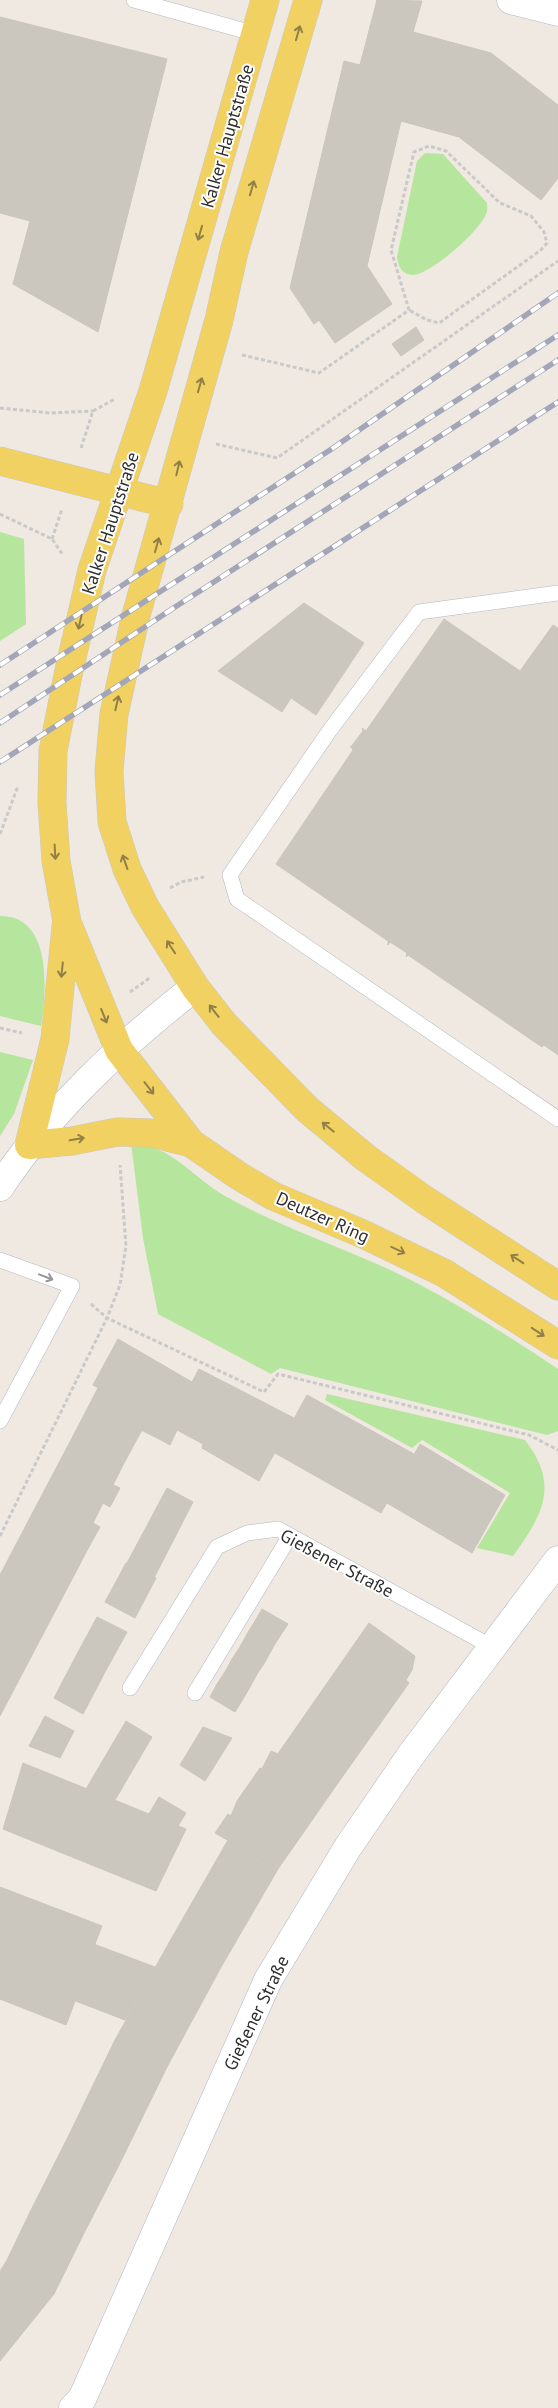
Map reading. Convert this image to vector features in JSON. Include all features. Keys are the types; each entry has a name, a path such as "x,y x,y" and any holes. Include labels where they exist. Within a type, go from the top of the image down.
{"main road":[{"name":"Kalker Hauptstraße","path":"119,1050 67,922 56,861 52,803 53,751 92,570 120,492 188,274 265,0"},
{"path":"308,0 234,252 219,320 186,432 169,504 135,619 114,714 109,771 112,822 127,869 145,907 195,987 231,1031 307,1109 344,1140 424,1200 558,1286"},
{"path":"0,461 169,504"},
{"path":"67,922 54,1039 29,1144 72,1141 117,1132 151,1134 191,1143"},
{"name":"Deutzer Ring","path":"119,1050 191,1143 239,1176 274,1196 363,1234 444,1273 558,1346"}],"street":[{"path":"511,0 558,12"},
{"path":"0,1187 29,1144 92,1074 195,987"},
{"name":"Gießener Straße","path":"73,2408 82,2398 268,1980 354,1840 411,1755 558,1560"}],"lane":[{"path":"134,0 256,34"},
{"path":"558,593 419,612 330,730 230,875 237,899 558,1119"},
{"path":"0,1260 72,1286 0,1421"},
{"name":"Gießener Straße","path":"130,1688 217,1547 255,1532 278,1529 492,1647"},
{"path":"195,1693 290,1536"}],"path":[{"path":"429,146 446,151 500,204 532,216 544,232 547,243 541,250 439,324 409,310 391,250 414,152 429,146"},
{"path":"213,444 277,458 558,261"},
{"path":"239,354 319,373 409,310"},
{"path":"0,408 50,413 93,411 116,398"},
{"path":"0,514 52,539 93,411"},
{"path":"170,888 181,882 222,872 230,875"},
{"path":"166,882 174,896"},
{"path":"125,996 152,976"},
{"path":"0,1536 107,1318 120,1285 126,1246"},
{"path":"72,1286 107,1318 264,1392 278,1374 529,1435 558,1450"}],"green space":[{"path":"425,153 443,154 487,203 487,213 475,231 442,260 421,273 409,275 401,269 397,257 417,161"},
{"path":"0,532 24,539 26,624 0,641"},
{"path":"0,916 17,919 29,928 37,941 42,957 44,975 41,1026 0,1016"},
{"path":"0,1052 33,1060 14,1114 0,1136"},
{"path":"131,1143 146,1145 170,1156 213,1188 247,1208 386,1268 428,1289 485,1322 558,1369 558,1431 547,1435 280,1368 271,1374 158,1314 143,1238"},
{"path":"327,1394 525,1440 542,1470 544,1497 533,1525 513,1556 477,1548 510,1493 422,1440 412,1448 325,1400"}],"building":[{"path":"377,0 422,1 413,32 491,53 558,105 558,178 541,200 459,137 401,121 367,266 392,304 335,343 319,320 314,324 290,288 344,61 360,65"},
{"path":"0,17 167,59 98,332 13,284 30,221 0,213"},
{"path":"416,327 424,340 401,356 392,344"},
{"path":"304,603 364,643 316,715 291,698 282,712 218,671"},
{"path":"444,619 520,671 553,625 558,628 558,1055 544,1045 542,1047 408,955 406,957 407,953 390,942 388,945 388,941 276,864 353,750 350,746 363,731 362,728 366,731"},
{"path":"118,1339 192,1382 161,1440 141,1430 150,1415 93,1385"},
{"path":"199,1369 294,1418 259,1481 202,1448 203,1444 177,1430 170,1445 161,1440"},
{"path":"98,1388 150,1415 123,1465 72,1438"},
{"path":"307,1395 414,1454 381,1513 275,1453"},
{"path":"72,1438 123,1465 113,1485 120,1488 110,1507 103,1503 93,1523 100,1527 91,1543 33,1512"},
{"path":"420,1444 505,1495 472,1553 387,1503"},
{"path":"167,1488 193,1502 154,1578 127,1563"},
{"path":"33,1512 91,1543 41,1638 0,1617 0,1575"},
{"path":"126,1563 156,1578 135,1618 105,1602"},
{"path":"262,1609 288,1624 280,1636 255,1621"},
{"path":"0,1617 41,1638 0,1716"},
{"path":"97,1617 127,1632 105,1672 76,1656"},
{"path":"255,1621 280,1636 272,1649 247,1634"},
{"path":"369,1623 415,1656 412,1670 406,1680 409,1683 340,1780 277,1755"},
{"path":"247,1634 272,1649 265,1662 240,1647"},
{"path":"240,1647 265,1662 257,1674 232,1659"},
{"path":"76,1656 105,1672 83,1714 54,1698"},
{"path":"232,1659 257,1674 250,1687 225,1672"},
{"path":"225,1672 250,1687 243,1699 217,1684"},
{"path":"217,1684 243,1699 235,1712 210,1697"},
{"path":"45,1716 74,1731 60,1758 29,1746"},
{"path":"126,1721 152,1737 115,1800 86,1789"},
{"path":"203,1727 232,1738 205,1781 180,1765"},
{"path":"271,1751 340,1780 278,1869 215,1833 228,1814 231,1816 237,1801 260,1768 262,1769"},
{"path":"23,1763 186,1829 156,1891 3,1829"},
{"path":"159,1797 186,1813 178,1826 149,1814"},
{"path":"228,1840 278,1869 220,1969 170,1941"},
{"path":"0,1887 102,1926 95,1944 0,1909"},
{"path":"0,1909 155,1967 125,2020 0,1972"},
{"path":"170,1941 220,1969 167,2067 115,2040"},
{"path":"0,1972 75,2001 66,2025 0,1999"},
{"path":"115,2040 167,2067 118,2167 67,2139"},
{"path":"67,2139 118,2167 83,2235 31,2210"},
{"path":"31,2210 83,2235 54,2294 6,2262"},
{"path":"6,2262 54,2294 0,2361 0,2271"}],"railway":[{"path":"0,665 330,450 558,293"},
{"path":"0,695 558,335"},
{"path":"0,723 172,609 558,360"},
{"path":"0,762 558,402"}]}
